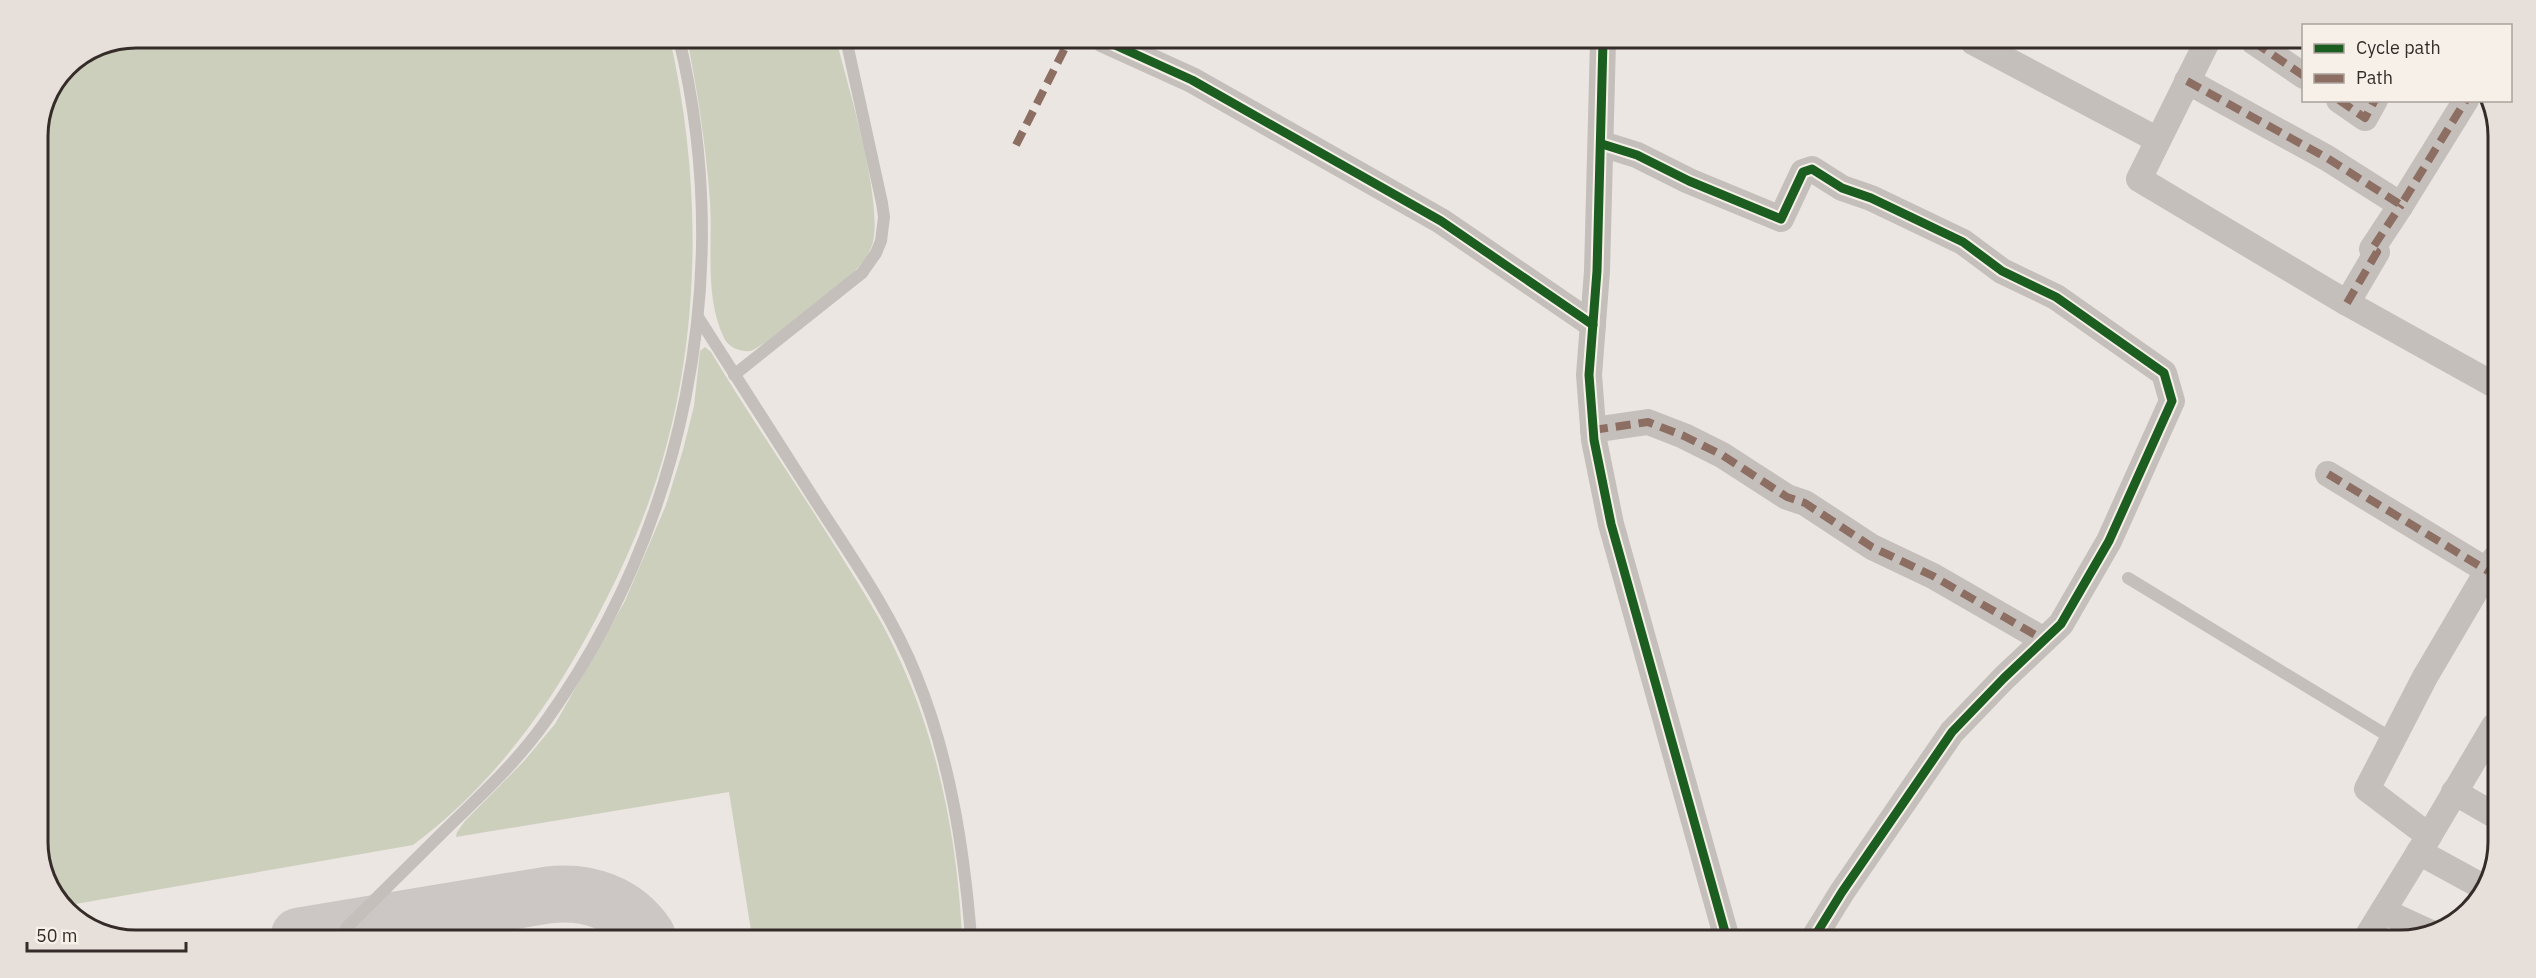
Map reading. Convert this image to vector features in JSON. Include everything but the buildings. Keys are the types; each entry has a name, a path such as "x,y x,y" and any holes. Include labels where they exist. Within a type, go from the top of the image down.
{"street":[{"path":"1122,48 1192,80 1441,221 1593,325"},
{"path":"1603,48 1602,144 1589,375 1593,430 1611,524 1724,930"},
{"path":"1984,48 2158,140"},
{"path":"2204,48 2139,178 2347,303 2488,382"},
{"path":"2263,48 2302,75"},
{"path":"2187,81 2327,158 2401,205"},
{"path":"2342,102 2365,118 2374,102"},
{"path":"2347,303 2377,252 2372,249 2465,102"},
{"path":"1602,144 1637,155 1689,181 1781,219 1803,172 1812,169 1842,188 1871,198 1963,242 2002,271 2056,297 2164,373 2172,400 2104,550 2061,624 1952,732 1842,892 1819,930"},
{"path":"1593,430 1648,422 1684,436 1722,455 1787,497 1805,503 1872,547 1933,576 2044,640"},
{"path":"2328,474 2488,562"},
{"path":"2478,883 2424,844 2367,789 2425,677 2488,571"},
{"path":"2371,930 2488,736"},
{"path":"2454,792 2488,812"},
{"path":"2383,911 2419,928"}],"lane":[{"path":"346,928 469,807 543,725 598,636 643,547 668,475 683,414 698,317 703,244 699,168 694,115 681,48"},
{"path":"735,375 852,283 869,264 881,241 884,217 882,203 848,48"},
{"path":"698,317 844,545 903,645 916,675 938,740 952,796 967,888 970,930"},
{"path":"2128,578 2393,739"}],"green space":[{"path":"136,48 672,48 681,95 688,151 692,208 692,266 689,323 681,379 669,435 653,490 624,564 588,634 533,722 512,749 465,800 413,845 74,904 55,876 48,848 48,136 55,102 63,87 87,63 102,55"},
{"path":"689,48 838,48 864,146 874,206 875,230 871,248 859,266 844,281 774,337 751,351 735,349 726,341 714,305 710,202 698,100"},
{"path":"705,347 711,352 859,585 897,653 927,732 945,799 956,869 962,930 751,930 729,792 456,837 465,821 524,761 555,724 625,601 666,505 683,450 694,406 700,351"}],"taxiway":[{"path":"335,930 563,894 604,901 628,915 642,930"}],"marked path":[{"path":"1016,145 1065,48"},
{"path":"2263,48 2302,75"},
{"path":"2187,81 2327,158 2401,205 2465,102"},
{"path":"2342,102 2365,118 2374,102"},
{"path":"2347,303 2377,252 2372,249 2401,205"},
{"path":"1593,430 1648,422 1684,436 1722,455 1787,497 1805,503 1872,547 1933,576 2044,640"},
{"path":"2328,474 2488,571"}],"cycle path":[{"path":"1122,48 1192,80 1441,221 1593,325"},
{"path":"1603,48 1597,271 1589,375 1594,440 1611,524 1724,930"},
{"path":"1602,144 1637,155 1689,181 1781,219 1803,172 1812,169 1842,188 1871,198 1963,242 2002,271 2056,297 2164,373 2172,401 2109,541 2061,624 1952,732 1819,930"}]}
